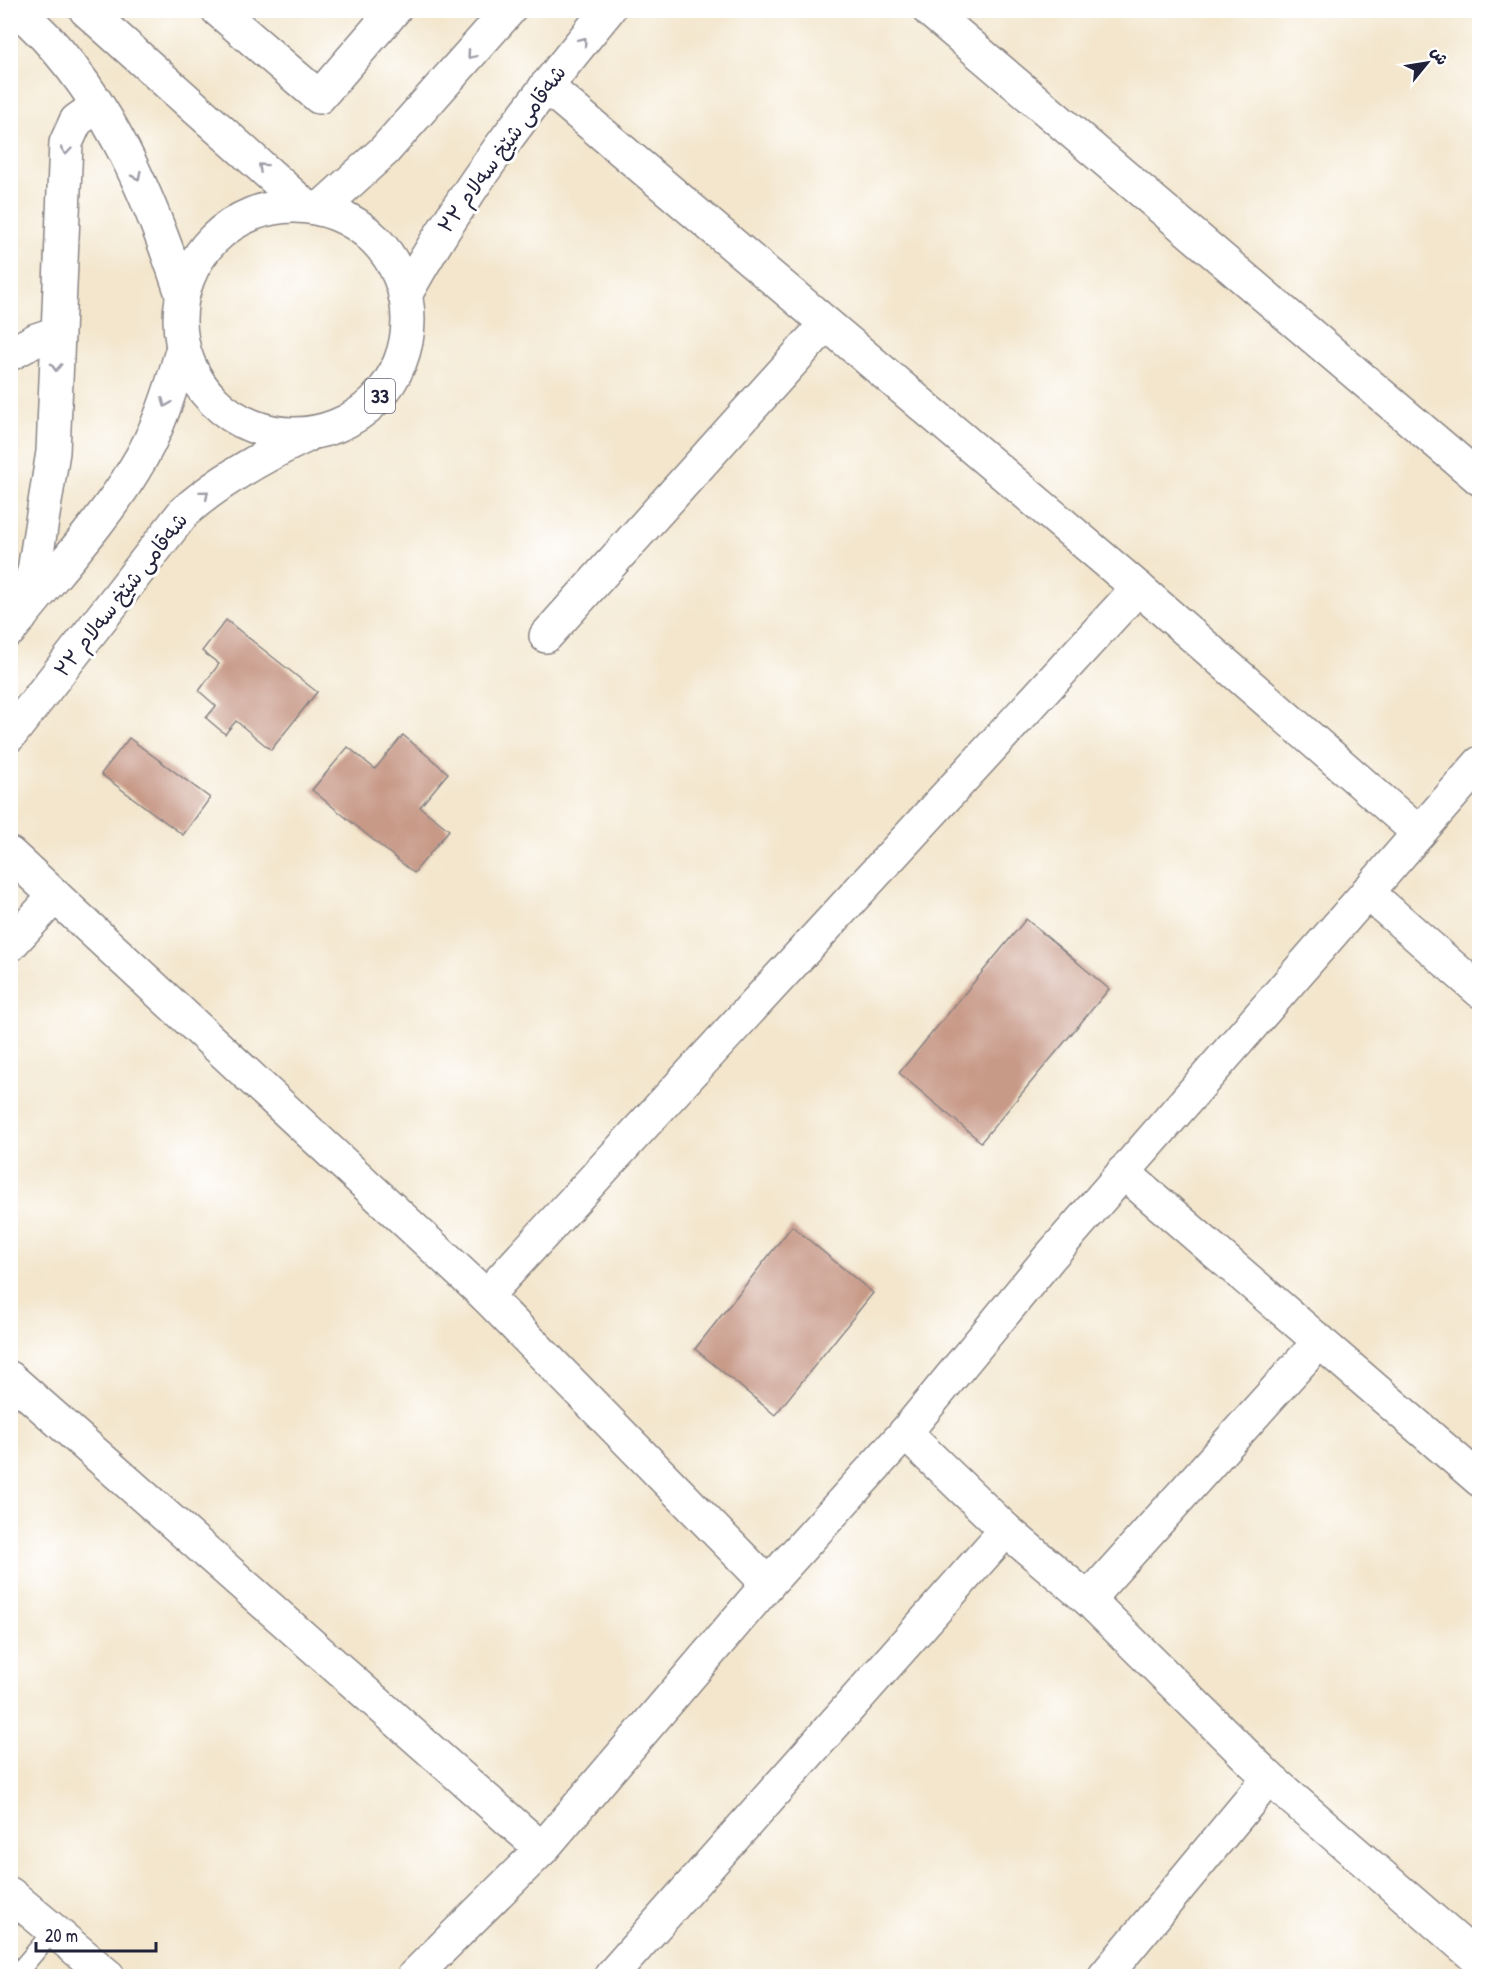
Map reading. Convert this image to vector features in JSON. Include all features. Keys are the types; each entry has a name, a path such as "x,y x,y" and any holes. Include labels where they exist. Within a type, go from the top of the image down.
{"street":[{"path":"17,10 31,22 67,64 97,106 124,150 147,196 182,294"},
{"path":"218,10 319,97 394,10"},
{"path":"67,64 94,17 313,208 384,151 509,10"},
{"name":"شەقامی شێخ سەلام ٣٣","path":"405,295 446,223 494,153 608,10"},
{"path":"929,10 1479,479"},
{"path":"546,86 1137,588 1419,833"},
{"path":"15,624 34,571 53,452 66,143 76,121 97,106"},
{"name":"شەقامی شێخ سەلام ٣٣","path":"10,735 184,512 211,488 258,459 308,435 334,428 359,415 379,397 395,375 405,349 409,322 405,295 397,271 383,249 365,231 344,218 313,208 278,207 251,214 227,226 207,245 192,267 182,294 179,320 183,347 192,373 208,396 228,415 253,428 280,434 308,435"},
{"path":"546,636 826,324"},
{"path":"10,354 36,340 57,333"},
{"name":"شەقامی شێخ سەلام ٣٣","path":"15,624 119,494 136,468 169,399 183,347"},
{"path":"486,1296 1137,588"},
{"path":"414,1977 542,1849 768,1584 905,1433 1049,1258 1479,763"},
{"path":"10,854 486,1296 768,1584"},
{"path":"1367,892 1479,991"},
{"path":"10,945 55,896"},
{"path":"1123,1172 1479,1480"},
{"path":"1088,1599 1320,1341"},
{"path":"10,1378 542,1849"},
{"path":"905,1433 1006,1530 1088,1599 1269,1778 1479,1961"},
{"path":"611,1977 1006,1530"},
{"path":"1105,1977 1269,1778"},
{"path":"10,1894 108,1977"}],"lane":[{"path":"15,1977 53,1931"}],"building":[{"path":"226,620 317,692 271,750 236,721 225,734 206,718 216,706 199,691 219,664 202,651"},
{"path":"403,735 448,773 420,807 449,830 414,873 312,790 348,747 375,769"},
{"path":"129,738 210,798 183,835 101,774"},
{"path":"1026,919 1109,989 981,1142 899,1073"},
{"path":"792,1226 873,1293 775,1415 695,1349"}]}
